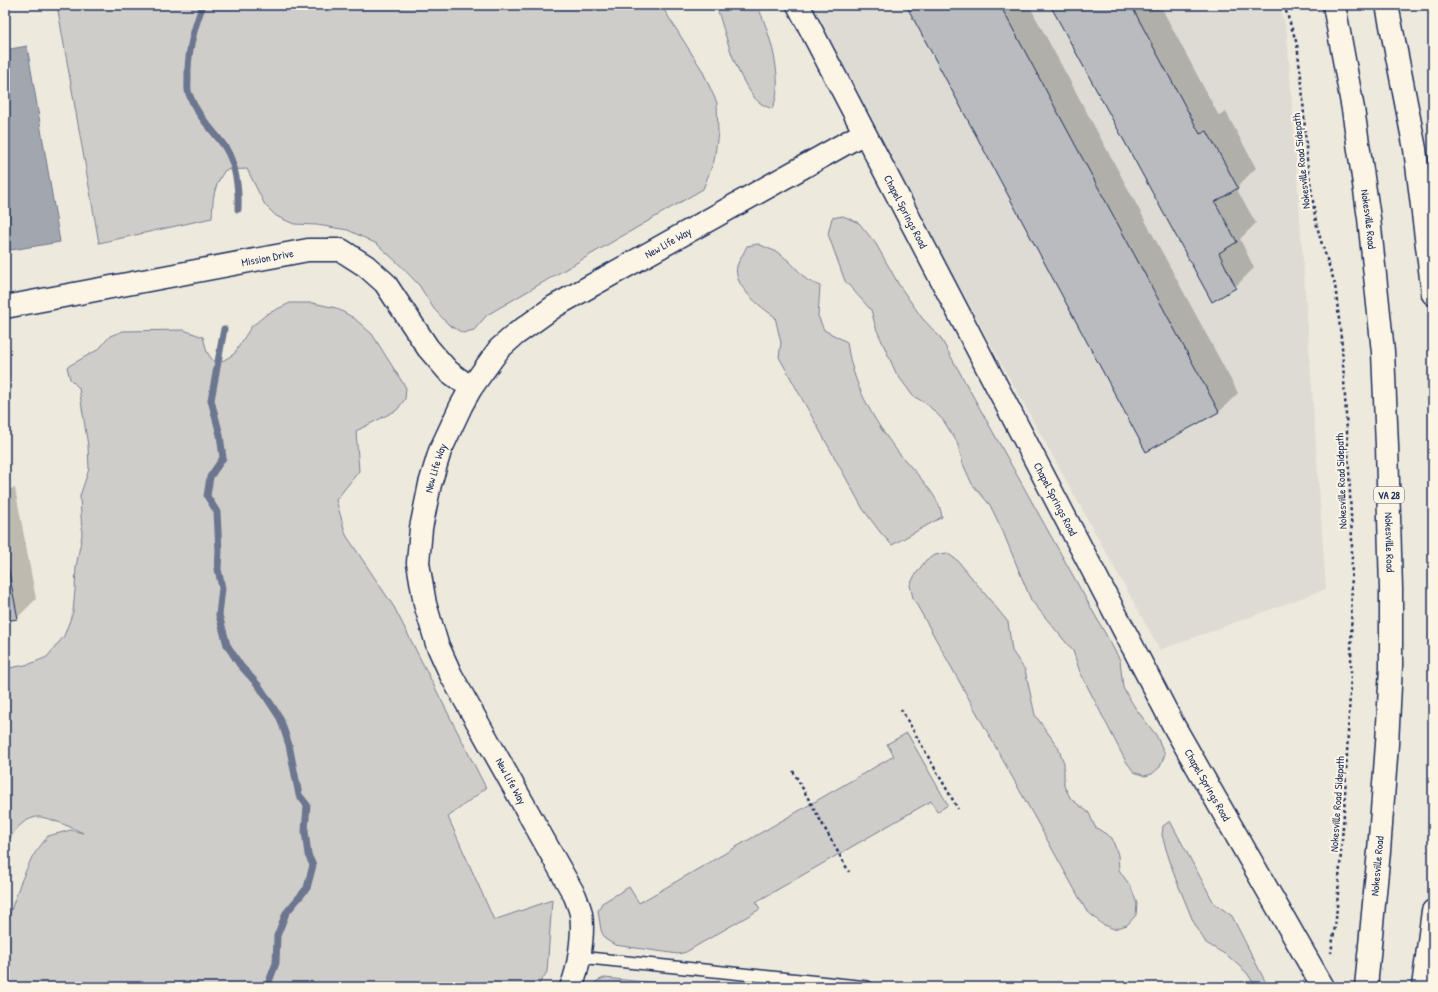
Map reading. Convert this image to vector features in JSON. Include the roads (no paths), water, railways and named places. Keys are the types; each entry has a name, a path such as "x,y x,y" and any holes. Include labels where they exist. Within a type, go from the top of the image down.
{"main road":[{"name":"Chapel Springs Road","path":"798,5 1175,728 1322,987"},
{"name":"Nokesville Road","path":"1334,5 1353,109 1369,218 1383,352 1387,446 1391,581 1390,674 1387,744 1366,987"},
{"path":"1387,5 1415,149 1433,294"},
{"name":"New Life Way","path":"571,987 579,957 582,934 581,913 575,896 451,674 437,644 425,604 418,563 421,528 430,484 440,451 471,388 499,349 516,334 555,306 864,133"},
{"name":"Mission Drive","path":"5,307 308,250 341,250 366,266 385,283 428,348 448,371 471,388"},
{"path":"1423,987 1433,911"}],"lane":[{"path":"579,957 867,987"}],"waterway":[{"path":"203,5 196,23 190,51 188,91 197,110 225,147 232,161 236,177 238,209"},
{"path":"224,329 211,400 220,435 223,458 210,477 207,496 217,512 219,551 218,569 222,588 219,615 227,645 240,665 259,686 280,718 289,745 299,795 307,805 305,831 308,855 313,865 307,888 286,913 277,936 276,963 267,987"}]}
